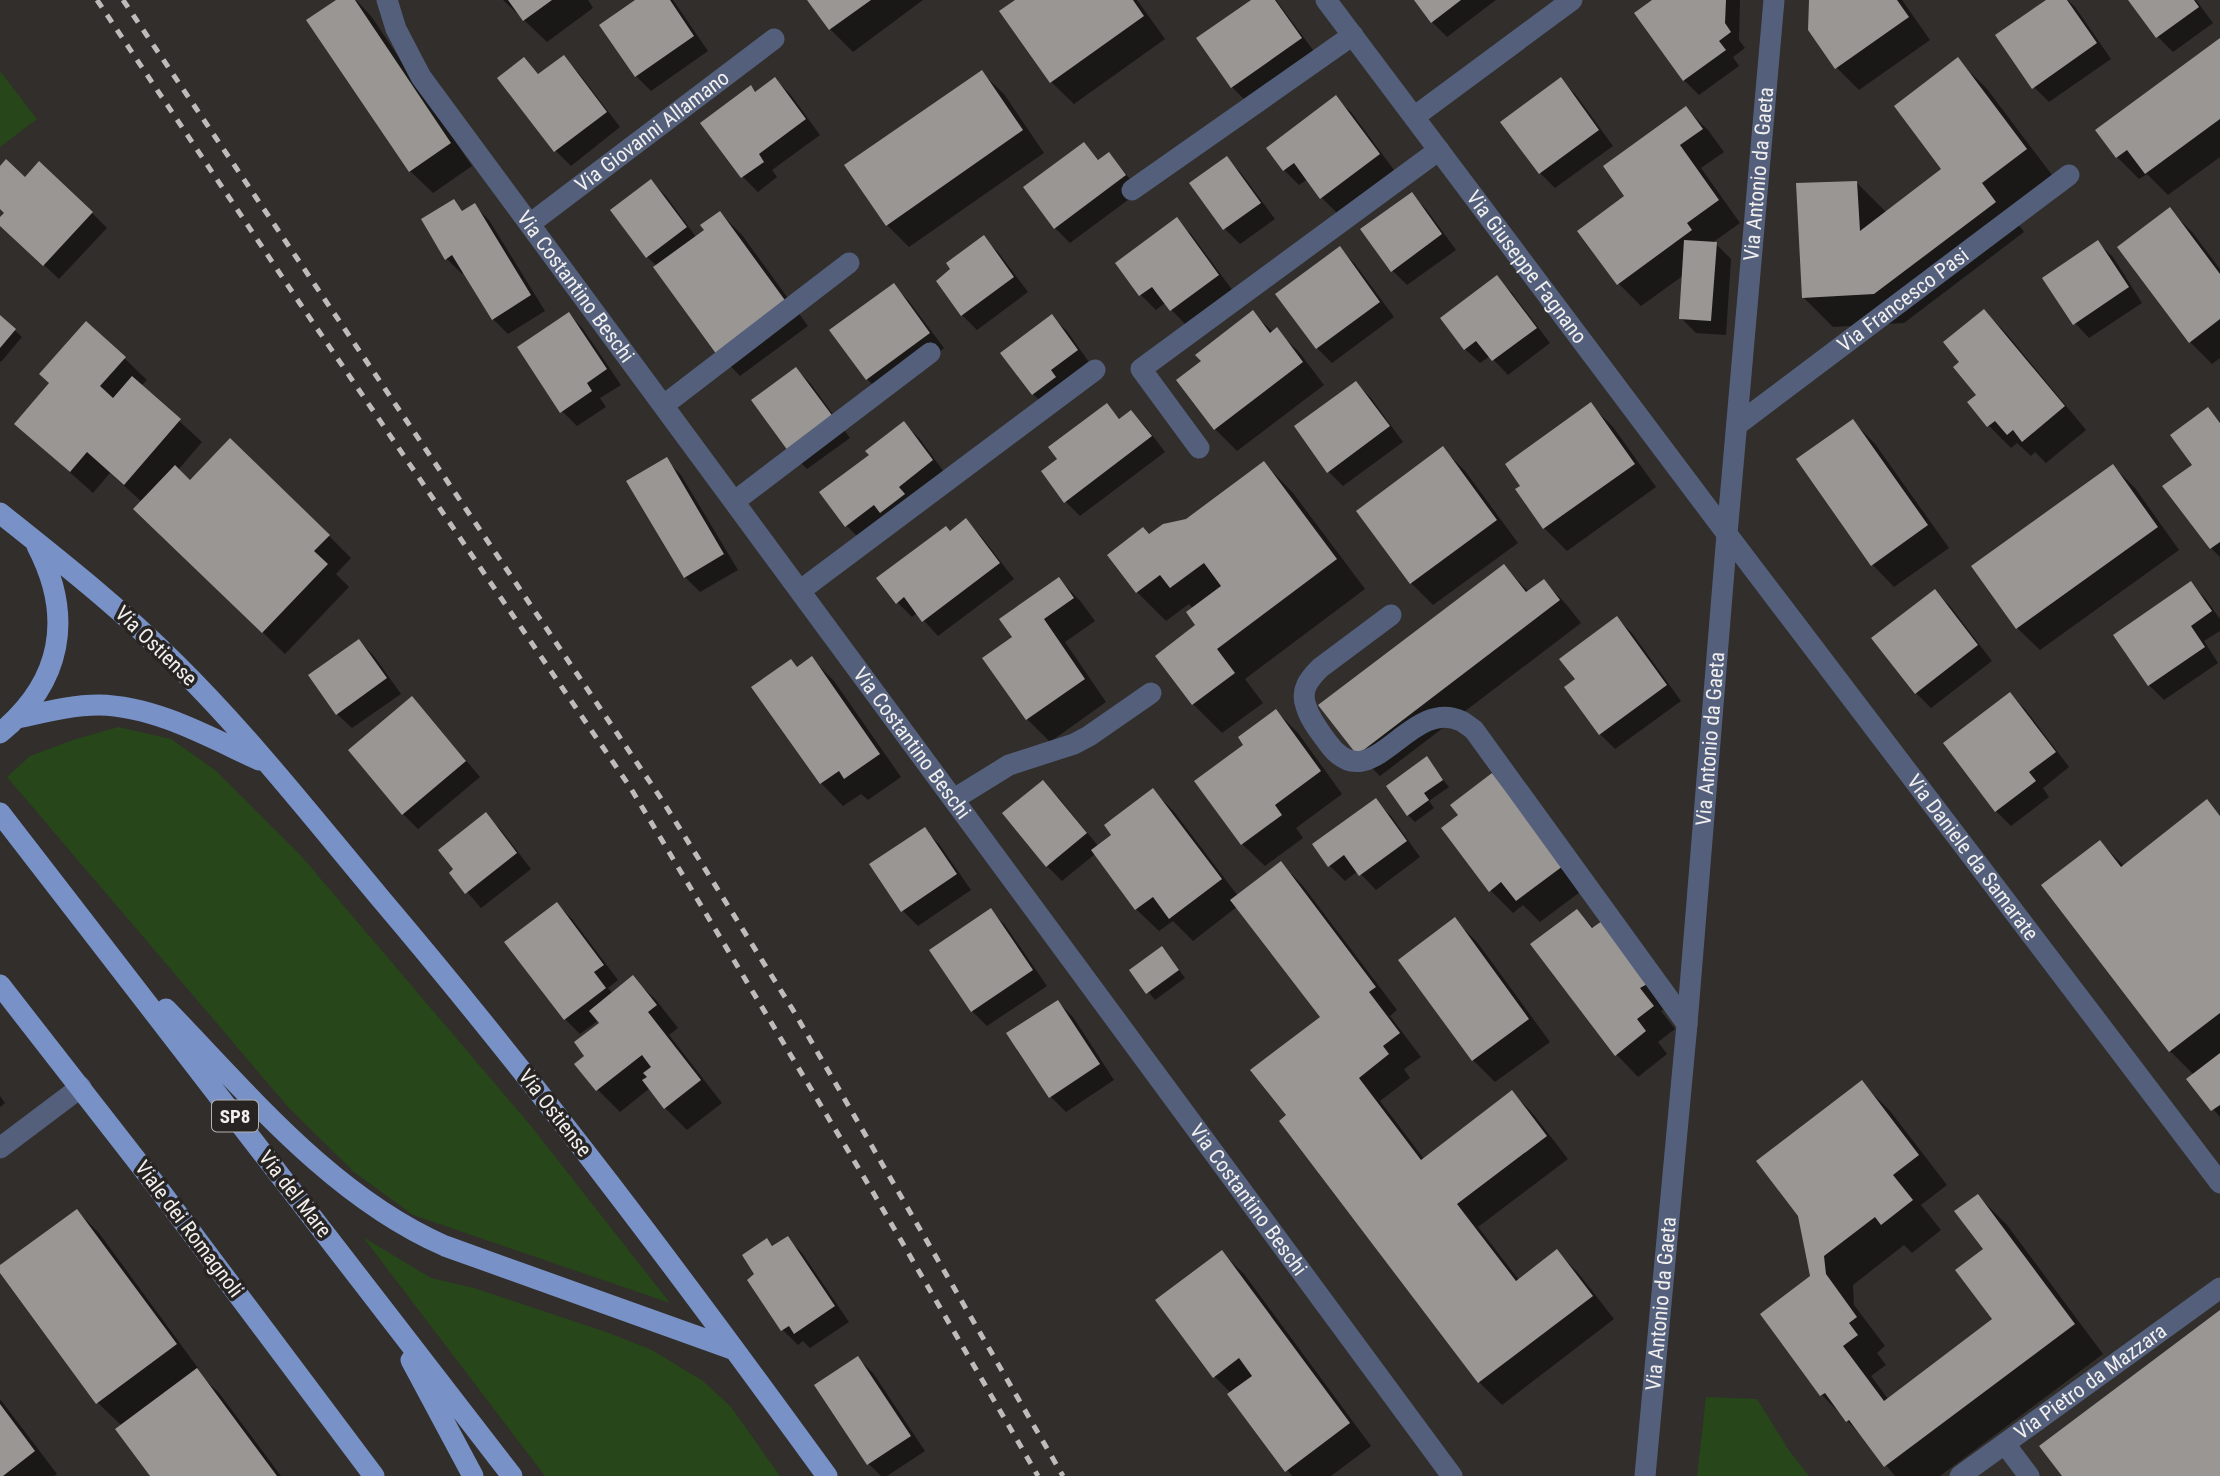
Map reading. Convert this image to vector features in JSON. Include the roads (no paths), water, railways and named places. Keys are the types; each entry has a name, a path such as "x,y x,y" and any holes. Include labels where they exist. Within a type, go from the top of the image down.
{"main road":[{"name":"Via Ostiense","path":"0,513 103,596 160,648 267,764 503,1046 736,1350 827,1476"},
{"name":"Via Ostiense","path":"0,733 18,718 40,688 52,662 59,635 57,596 35,541"},
{"name":"Via Ostiense","path":"18,718 81,706 134,709 205,735 267,764"},
{"name":"Via del Mare","path":"0,813 512,1476"},
{"path":"87,926 265,1112 315,1159 379,1209 445,1246 736,1350"},
{"name":"Viale dei Romagnoli","path":"0,985 236,1289 374,1476"},
{"path":"382,1306 473,1476"}],"street":[{"name":"Via Costantino Beschi","path":"387,0 396,29 421,77 1452,1476"},
{"name":"Via Giuseppe Fagnano","path":"1326,0 1727,534"},
{"path":"1414,117 1572,0"},
{"name":"Via Antonio da Gaeta","path":"1645,1476 1687,1024 1774,0"},
{"path":"1132,190 1353,35"},
{"name":"Via Giovanni Allamano","path":"531,223 774,40"},
{"path":"1199,448 1141,369 1439,150"},
{"name":"Via Francesco Pasi","path":"1737,425 2069,175"},
{"path":"664,405 849,263"},
{"path":"735,501 930,353"},
{"path":"801,590 1095,370"},
{"name":"Via Daniele da Samarate","path":"1727,534 2220,1183"},
{"path":"1391,615 1320,668 1305,687 1303,698 1306,708 1334,752 1353,763 1363,763 1417,726 1440,718 1461,721 1474,730 1687,1024"},
{"path":"954,799 1009,765 1074,744 1089,736 1151,693"},
{"path":"0,1148 81,1087"},
{"name":"Via Pietro da Mazzara","path":"1960,1476 2220,1288"},
{"path":"2005,1444 2029,1476"}],"railway":[{"path":"97,0 301,305 630,787 874,1194 1038,1476"},
{"path":"123,0 662,800 793,1010 1063,1476"}]}
